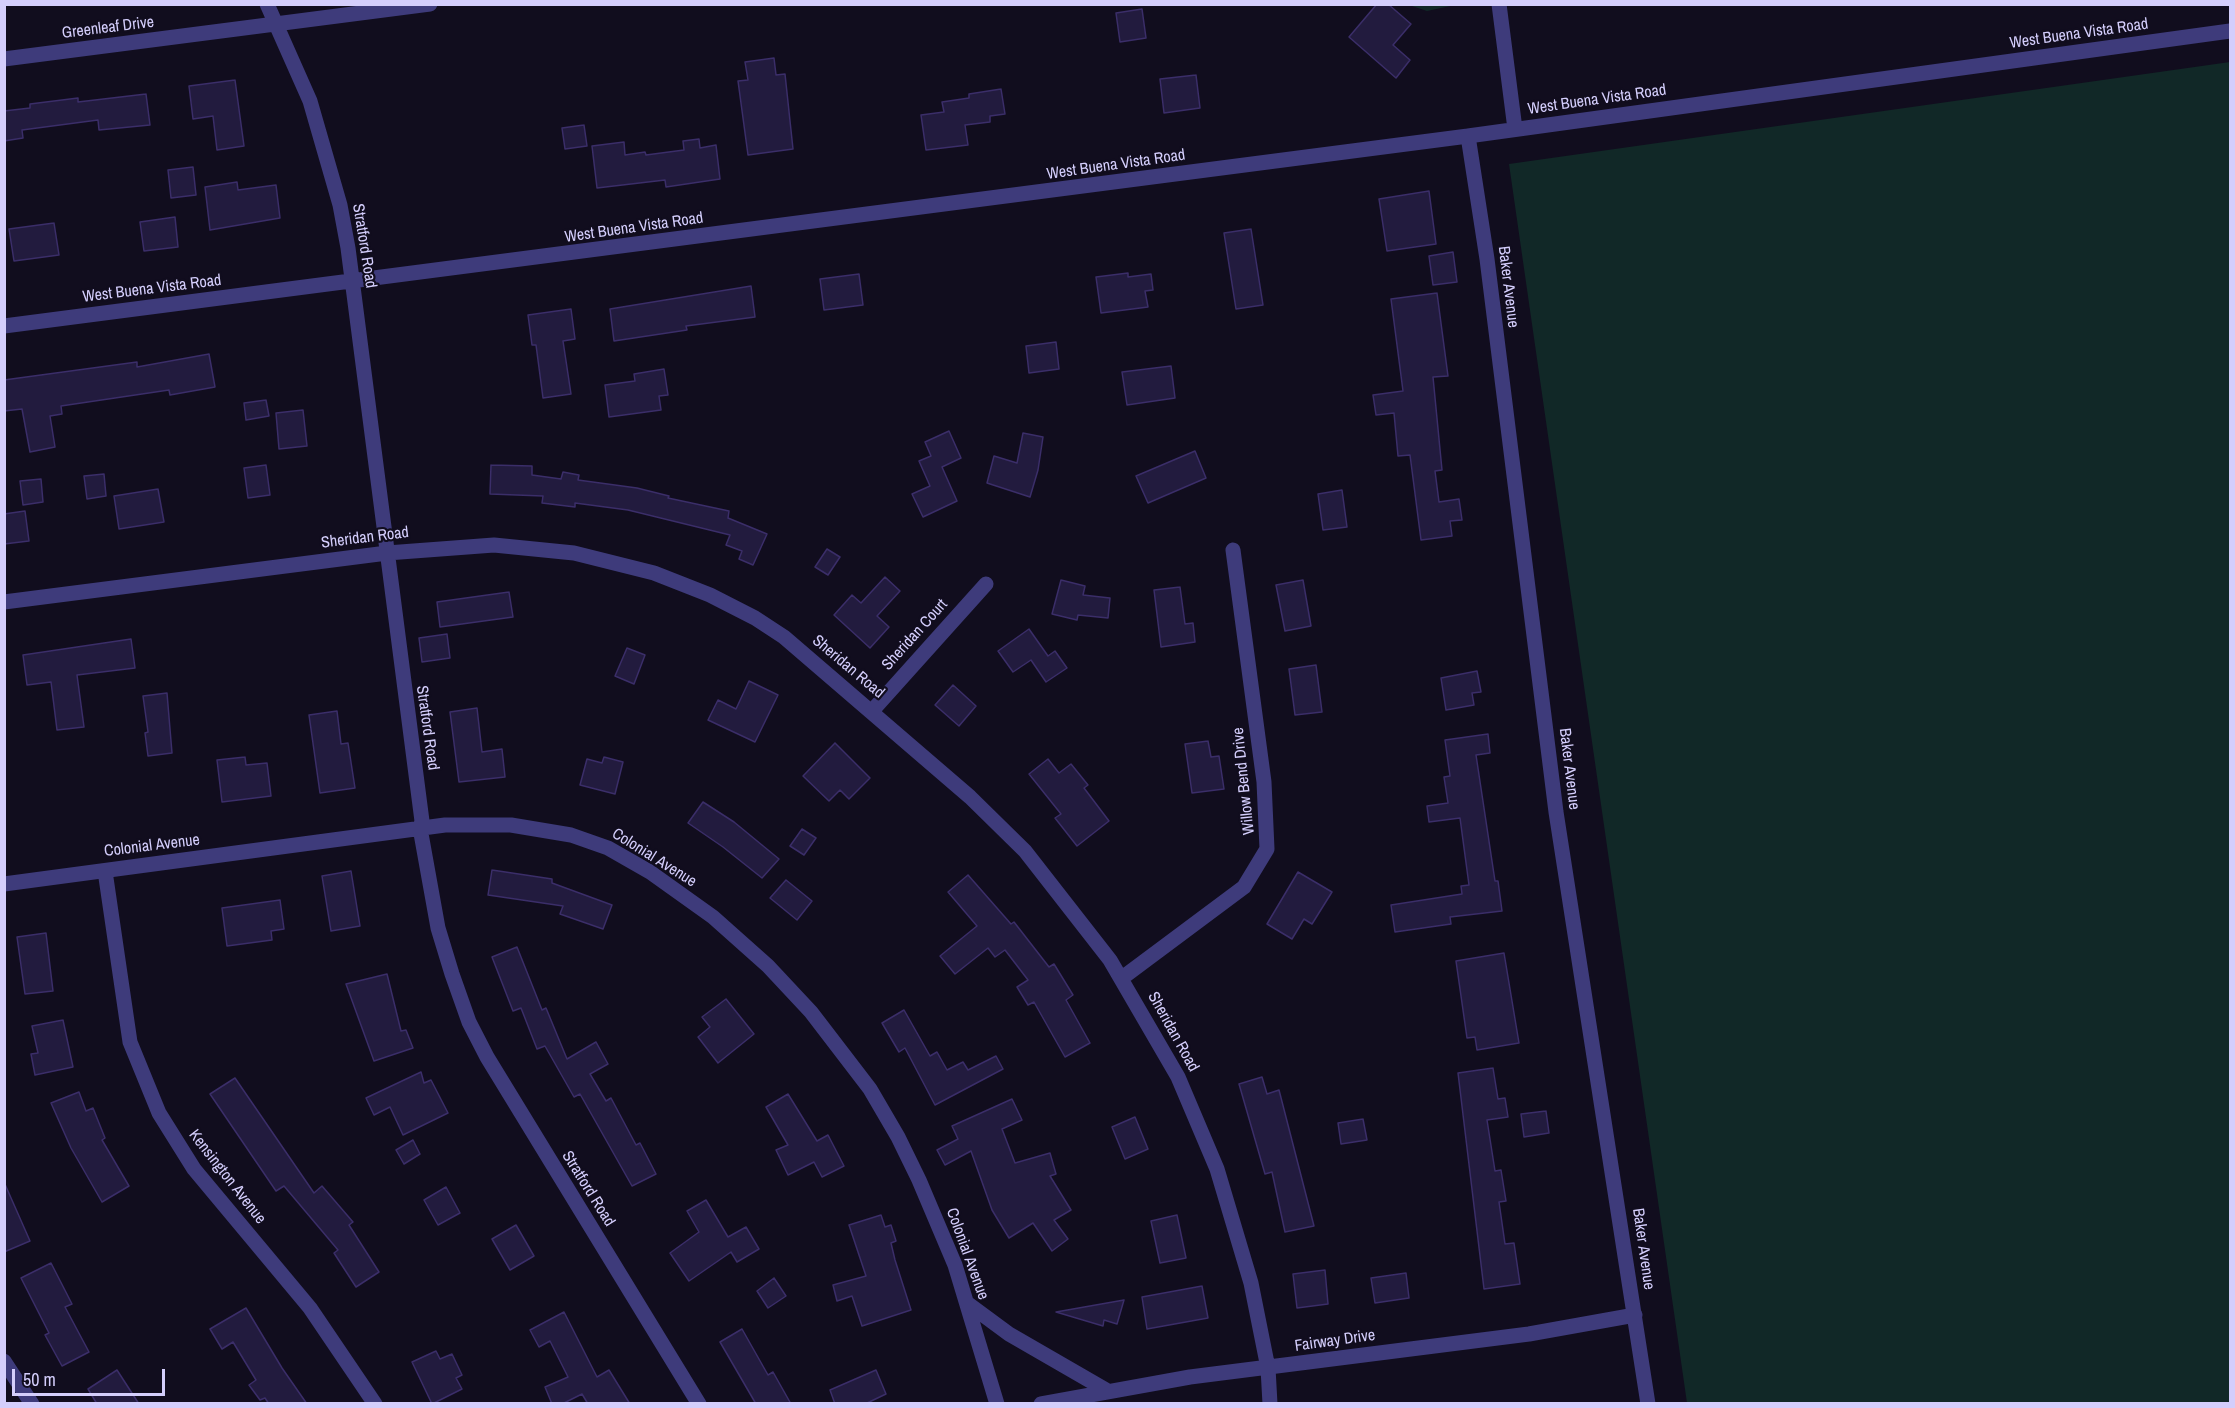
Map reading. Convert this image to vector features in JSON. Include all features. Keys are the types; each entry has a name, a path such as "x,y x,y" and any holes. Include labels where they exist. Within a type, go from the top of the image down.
{"street":[{"name":"Stratford Road","path":"267,4 310,101 340,205 422,821 420,828 438,928 469,1022 523,1117 699,1404"},
{"name":"Greenleaf Drive","path":"4,59 430,4"},
{"path":"1499,4 1509,97 1515,129"},
{"name":"West Buena Vista Road","path":"4,326 1468,136 2230,31"},
{"name":"Baker Avenue","path":"1468,136 1487,259 1556,812 1648,1404"},
{"name":"Sheridan Road","path":"4,602 387,552 494,545 574,553 654,573 710,595 784,637 970,797 1025,851 1069,904 1122,978 1178,1077 1217,1169 1251,1283 1268,1368 1270,1404"},
{"name":"Willow Bend Drive","path":"1122,978 1244,887 1267,849 1264,783 1233,550"},
{"name":"Sheridan Court","path":"872,711 986,584"},
{"name":"Colonial Avenue","path":"4,884 420,828 511,825 571,835 608,848 650,872 713,917 768,966 811,1012 870,1089 898,1137 919,1180 955,1265 997,1404"},
{"name":"Kensington Avenue","path":"105,871 130,1042 159,1113 194,1169 310,1308 375,1404"},
{"path":"967,1303 1009,1334 1106,1390"},
{"name":"Fairway Drive","path":"1041,1404 1106,1390 1529,1334 1635,1315"},
{"path":"4,1361 32,1404"}],"green space":[{"path":"1409,5 1455,5 1427,11"},
{"path":"2230,62 2230,1403 1687,1403 1509,164"}],"building":[{"path":"1377,4 1388,4 1411,24 1393,45 1410,60 1396,78 1349,37"},
{"path":"1142,9 1146,38 1120,42 1116,13"},
{"path":"774,58 776,75 785,74 793,149 748,155 738,81 748,80 745,62"},
{"path":"1196,75 1200,108 1164,113 1160,79"},
{"path":"235,80 244,146 217,150 213,116 193,119 189,86"},
{"path":"1001,89 1005,114 990,116 990,122 965,125 968,145 926,150 921,115 944,112 942,102 969,98 969,94"},
{"path":"146,94 150,125 99,130 98,120 22,130 23,138 4,141 4,111 30,108 30,104 78,98 78,102"},
{"path":"584,125 587,146 565,149 562,128"},
{"path":"699,139 700,148 716,145 720,179 666,187 665,180 597,188 592,146 624,142 625,155 645,152 646,155 684,150 683,141"},
{"path":"193,167 196,195 171,198 168,170"},
{"path":"237,182 238,190 276,185 280,218 210,230 205,187"},
{"path":"1429,191 1436,244 1387,251 1379,199"},
{"path":"175,217 178,247 144,251 140,222"},
{"path":"54,223 59,255 14,261 9,229"},
{"path":"1251,229 1263,305 1236,309 1224,233"},
{"path":"1453,252 1457,282 1433,285 1429,256"},
{"path":"1128,273 1128,277 1151,274 1153,290 1145,291 1148,307 1101,313 1096,277"},
{"path":"859,274 863,305 824,310 820,279"},
{"path":"751,286 755,317 686,326 687,330 614,341 610,309"},
{"path":"1437,293 1448,376 1433,377 1442,470 1435,471 1439,502 1459,499 1462,520 1450,521 1452,536 1421,540 1410,455 1398,456 1394,413 1376,415 1373,395 1403,391 1391,299"},
{"path":"571,309 575,339 563,341 571,394 543,398 536,345 532,345 528,315"},
{"path":"1056,342 1059,369 1029,373 1026,346"},
{"path":"209,354 215,387 170,395 169,390 61,406 62,414 50,416 55,447 30,452 22,409 4,411 4,380 137,362 137,367"},
{"path":"1171,366 1175,398 1127,405 1122,372"},
{"path":"664,369 668,395 659,396 661,410 609,417 605,385 635,381 634,374"},
{"path":"266,400 269,416 246,420 244,403"},
{"path":"303,410 307,446 279,449 276,413"},
{"path":"949,431 961,458 942,467 957,501 923,517 912,494 930,486 919,461 931,456 925,442"},
{"path":"1023,433 1043,437 1038,470 1030,497 987,483 994,456 1017,463"},
{"path":"1195,451 1206,478 1148,503 1136,476"},
{"path":"266,465 270,495 248,498 244,468"},
{"path":"491,465 532,466 532,475 561,479 563,472 579,475 578,480 637,488 669,496 668,498 729,511 728,518 767,534 753,565 739,559 742,551 726,545 730,535 628,510 575,503 575,507 542,503 543,496 490,494"},
{"path":"104,474 106,496 87,499 84,476"},
{"path":"41,479 43,502 23,505 20,481"},
{"path":"158,489 164,522 119,529 114,496"},
{"path":"1342,490 1347,527 1323,530 1318,494"},
{"path":"25,511 29,541 4,544 4,514"},
{"path":"827,549 840,557 828,575 815,567"},
{"path":"885,577 900,591 877,616 889,627 870,648 834,615 852,595 861,603"},
{"path":"1061,580 1085,586 1083,595 1110,598 1108,618 1078,615 1077,620 1052,614"},
{"path":"1303,580 1311,626 1285,631 1276,585"},
{"path":"1180,587 1185,624 1193,623 1195,642 1161,647 1154,590"},
{"path":"509,592 513,617 440,627 437,602"},
{"path":"1029,629 1048,656 1055,651 1067,668 1046,682 1031,660 1013,672 998,651"},
{"path":"447,634 450,658 422,662 419,638"},
{"path":"131,639 135,668 77,675 84,727 57,730 51,682 27,685 23,655"},
{"path":"627,648 645,655 634,684 615,676"},
{"path":"1316,665 1322,712 1295,715 1289,669"},
{"path":"1477,671 1481,692 1472,693 1474,705 1446,710 1441,678"},
{"path":"749,681 778,695 755,742 708,720 718,700 736,709"},
{"path":"953,685 976,706 959,726 935,705"},
{"path":"167,693 172,753 148,756 145,733 148,732 143,696"},
{"path":"477,708 482,752 502,749 505,777 459,782 450,712"},
{"path":"337,711 341,744 348,743 355,788 320,793 309,715"},
{"path":"1488,734 1490,753 1476,755 1495,881 1498,881 1502,911 1450,917 1451,924 1395,932 1391,905 1462,894 1461,886 1469,885 1460,818 1429,822 1427,806 1448,803 1444,777 1450,776 1445,740"},
{"path":"1208,741 1211,757 1219,756 1224,789 1192,793 1185,744"},
{"path":"835,743 870,778 849,799 840,790 829,801 803,776"},
{"path":"245,757 246,765 267,763 271,796 222,802 217,760"},
{"path":"604,757 623,762 615,794 580,785 587,759 602,763"},
{"path":"1048,759 1059,773 1071,764 1088,785 1084,788 1109,821 1077,846 1055,818 1061,814 1029,774"},
{"path":"703,802 734,822 779,859 762,878 688,823"},
{"path":"802,829 816,838 804,855 790,846"},
{"path":"492,870 552,879 552,883 612,905 603,929 560,914 563,906 488,895"},
{"path":"351,871 360,926 331,931 322,876"},
{"path":"1298,872 1332,892 1312,924 1304,919 1292,939 1267,924"},
{"path":"968,875 1011,924 1014,922 1049,967 1054,964 1073,995 1066,1000 1090,1043 1065,1057 1034,1002 1028,1005 1017,987 1028,980 1005,950 995,957 988,948 955,974 940,956 977,926 948,892"},
{"path":"786,880 812,901 797,920 770,898"},
{"path":"280,900 284,929 271,931 272,940 227,946 222,908"},
{"path":"46,933 53,991 25,994 17,937"},
{"path":"517,947 542,1010 546,1008 567,1059 596,1042 608,1064 590,1074 606,1101 611,1098 636,1145 640,1143 656,1174 632,1186 580,1094 574,1097 545,1046 537,1049 521,1008 513,1011 492,957"},
{"path":"1504,953 1519,1043 1477,1050 1475,1037 1467,1038 1456,961"},
{"path":"387,974 401,1031 406,1030 413,1048 374,1061 346,984"},
{"path":"726,999 754,1034 718,1063 698,1037 710,1027 702,1017"},
{"path":"904,1010 930,1056 937,1052 947,1070 963,1062 968,1070 996,1056 1003,1069 935,1105 905,1048 899,1052 882,1023"},
{"path":"63,1020 73,1067 35,1075 31,1054 38,1053 32,1026"},
{"path":"1493,1068 1498,1099 1505,1098 1508,1117 1487,1120 1495,1171 1501,1170 1506,1201 1499,1202 1505,1244 1514,1243 1520,1284 1484,1289 1458,1073"},
{"path":"421,1072 424,1083 431,1080 448,1113 403,1135 390,1107 374,1115 366,1098"},
{"path":"1262,1077 1267,1094 1279,1090 1314,1226 1285,1232 1272,1172 1265,1174 1239,1084"},
{"path":"235,1078 314,1193 322,1186 353,1222 349,1225 379,1272 356,1287 334,1253 338,1250 284,1186 276,1191 210,1094"},
{"path":"79,1092 86,1111 93,1108 105,1138 102,1140 129,1186 102,1202 71,1148 51,1103"},
{"path":"788,1094 817,1141 828,1135 844,1166 822,1177 814,1162 788,1175 776,1150 788,1145 766,1107"},
{"path":"1012,1099 1022,1120 1002,1129 1015,1163 1050,1153 1056,1174 1050,1176 1071,1210 1054,1220 1068,1239 1052,1251 1033,1223 1009,1238 992,1210 971,1151 945,1165 937,1150 958,1139 952,1126"},
{"path":"1546,1111 1549,1133 1524,1137 1521,1114"},
{"path":"1135,1117 1148,1149 1125,1159 1112,1127"},
{"path":"1363,1119 1367,1140 1341,1144 1338,1123"},
{"path":"413,1140 420,1154 404,1164 396,1150"},
{"path":"4,1182 30,1241 4,1252"},
{"path":"446,1187 460,1213 438,1225 424,1200"},
{"path":"706,1200 728,1237 746,1227 759,1249 737,1262 731,1252 689,1281 670,1253 699,1232 687,1211"},
{"path":"881,1215 885,1227 891,1225 896,1241 891,1243 895,1260 911,1310 862,1326 852,1296 837,1301 833,1285 866,1276 849,1225"},
{"path":"1177,1215 1186,1258 1160,1263 1151,1221"},
{"path":"516,1225 534,1256 510,1270 492,1239"},
{"path":"51,1263 72,1304 65,1307 89,1352 62,1366 45,1335 49,1333 21,1278"},
{"path":"1325,1270 1328,1304 1297,1308 1293,1274"},
{"path":"1406,1273 1409,1298 1375,1303 1371,1278"},
{"path":"774,1278 786,1296 768,1308 757,1291"},
{"path":"1202,1286 1208,1318 1147,1329 1142,1297"},
{"path":"1124,1300 1117,1324 1104,1320 1103,1326 1056,1312"},
{"path":"246,1308 307,1404 269,1404 265,1398 260,1400 249,1385 256,1380 233,1342 222,1349 210,1329"},
{"path":"564,1312 597,1377 609,1370 630,1404 588,1404 582,1394 562,1404 552,1404 545,1387 568,1377 550,1341 539,1347 530,1330"},
{"path":"742,1329 768,1375 773,1372 791,1404 756,1404 720,1342"},
{"path":"436,1351 440,1359 452,1354 462,1375 456,1378 462,1389 432,1404 412,1362"},
{"path":"117,1370 139,1404 97,1404 88,1389"},
{"path":"876,1370 886,1394 865,1404 835,1404 830,1390"}]}
